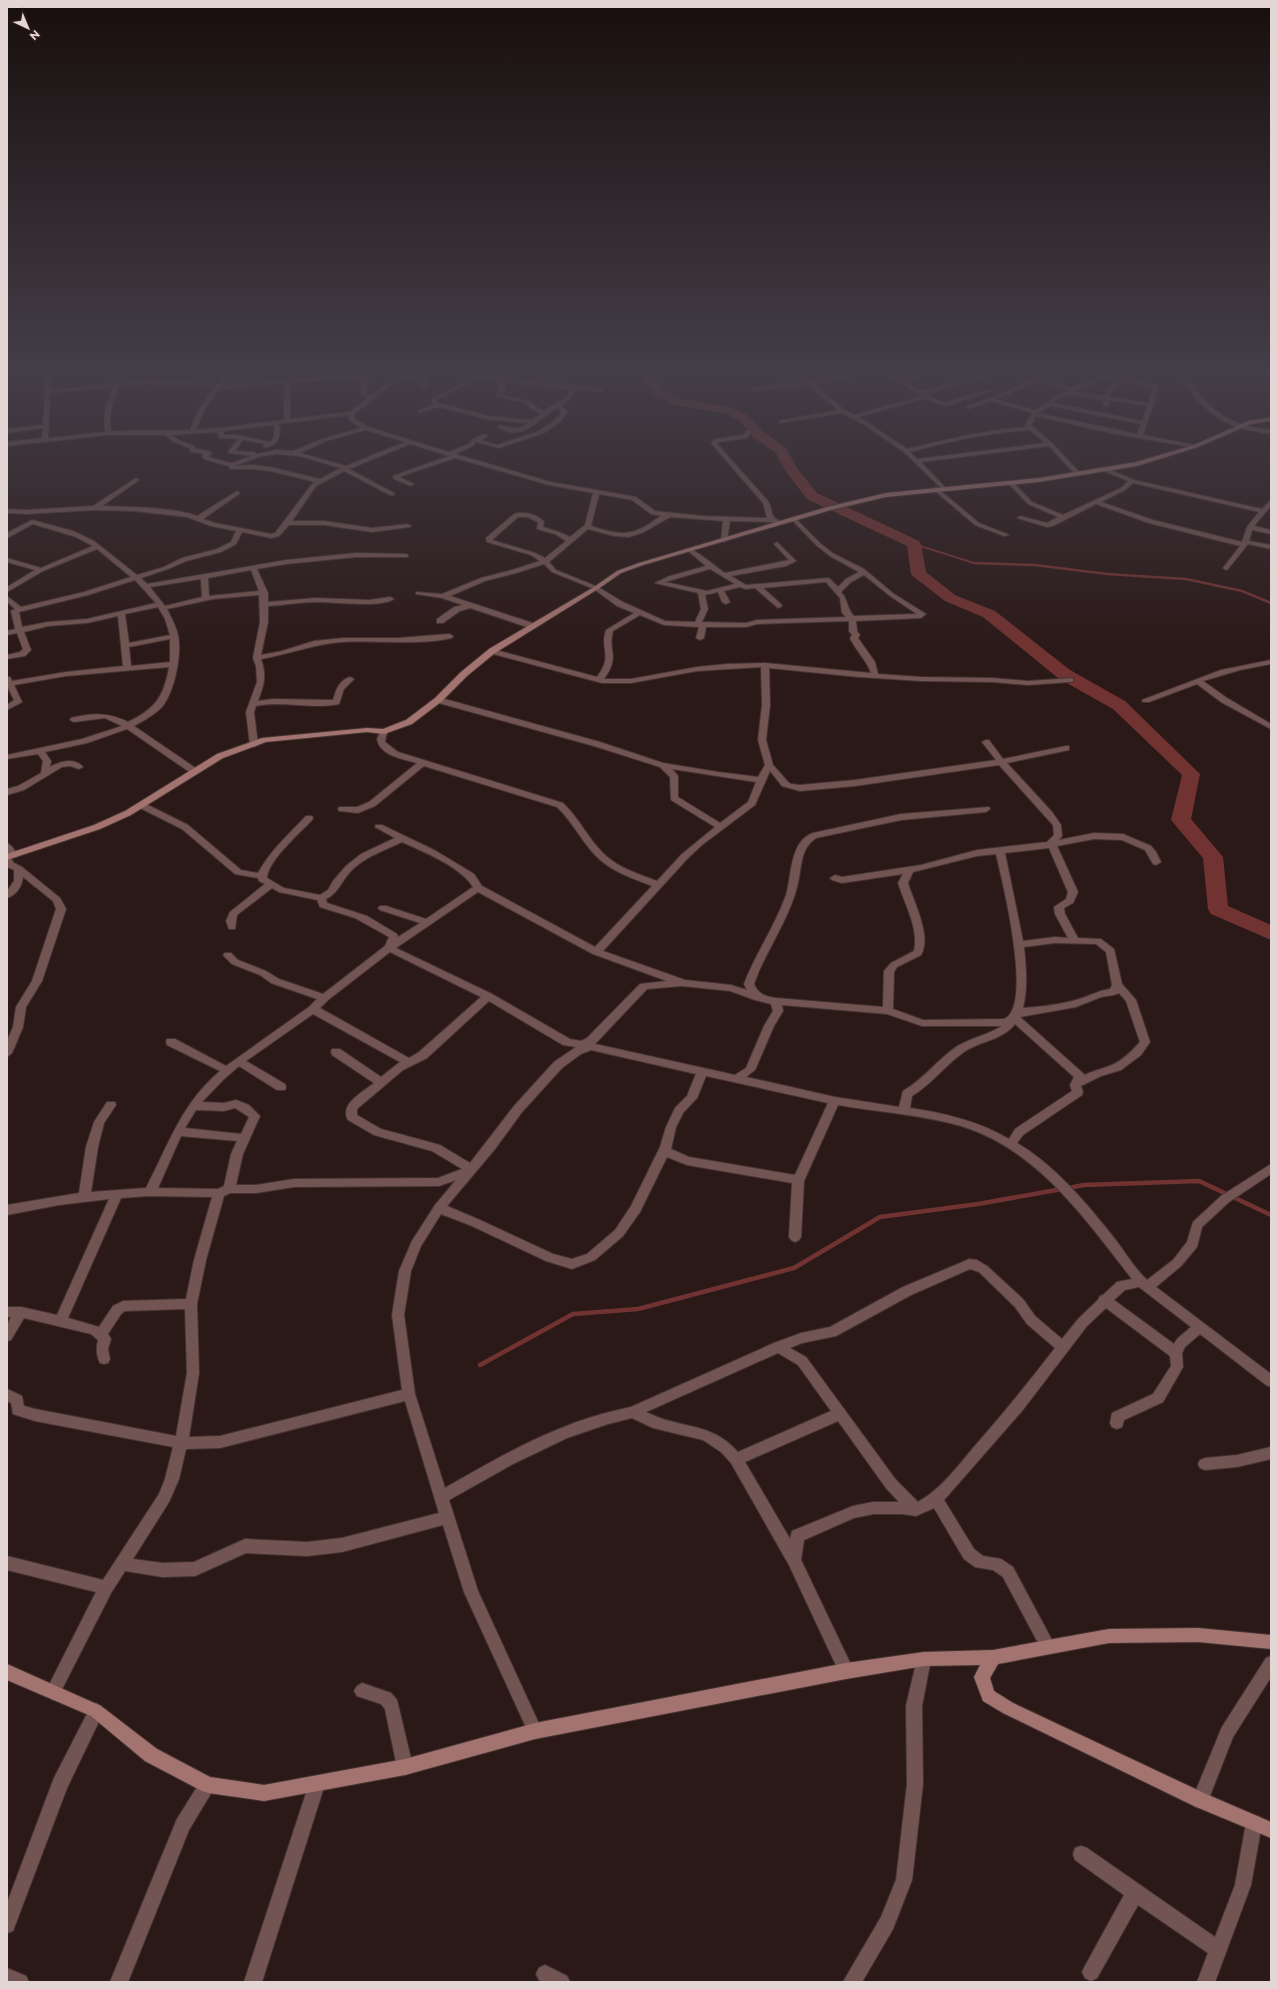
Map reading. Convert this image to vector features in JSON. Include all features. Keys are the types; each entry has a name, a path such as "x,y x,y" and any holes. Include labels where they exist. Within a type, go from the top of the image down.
{"street":[{"path":"231,465 232,468 270,468 320,481"},
{"path":"334,465 345,468 392,494"},
{"path":"7,511 27,512 96,508 163,512 188,515 239,531 271,536 277,535 314,485 353,465"},
{"path":"411,484 396,478 396,476 426,465"},
{"path":"481,465 497,470 596,493 634,498 639,500 647,510 669,515 772,520 780,523"},
{"path":"732,465 766,503 769,516 772,520"},
{"path":"919,465 940,488 977,524 1006,535"},
{"path":"1069,465 1078,474"},
{"path":"9,857 97,827 141,804 194,770 244,746 254,745 265,740 363,731 384,732 409,722 438,700 464,674 492,651 596,588 619,572 641,564 829,508 886,495 940,488 1011,483 1133,465"},
{"path":"1106,470 1132,480 1268,507"},
{"path":"96,508 136,480"},
{"path":"1020,518 1047,525 1057,522 1122,489 1132,480"},
{"path":"1011,483 1030,503 1063,518"},
{"path":"198,519 237,493"},
{"path":"443,596 468,587 483,579 514,572 544,562 586,527 596,493"},
{"path":"1097,502 1166,527 1245,544 1271,547"},
{"path":"1226,568 1245,544 1250,527 1268,507"},
{"path":"7,757 76,744 130,726 156,708 168,690 174,664 175,636 162,606 147,586 138,577 92,542 32,522 27,512"},
{"path":"570,540 557,533 539,528 541,522 539,520 520,514 516,515 489,538 488,541 492,544 533,554 541,558 544,562 565,576 596,588 620,604 664,623 746,625 757,622 921,616 922,614 892,595 862,570 832,555 819,545 794,519"},
{"path":"586,527 613,534 634,535 664,516 669,515"},
{"path":"724,540 727,518"},
{"path":"8,535 32,522"},
{"path":"287,523 324,522 372,530 408,526"},
{"path":"1250,527 1271,532"},
{"path":"7,657 22,654 27,650 14,612 19,609 86,594 166,568 184,559 227,548 234,543 239,531"},
{"path":"724,575 791,562 793,560 778,544"},
{"path":"7,590 42,570 97,547"},
{"path":"690,550 711,567 745,587 758,587 824,579 833,584 843,598 846,613 852,618 853,631 856,635 854,638 856,643 871,662 874,676"},
{"path":"147,586 253,567 356,555 406,556"},
{"path":"7,560 42,570"},
{"path":"253,567 264,593 266,604 257,658 260,666 261,682 250,712 254,745"},
{"path":"711,567 672,577 658,583 701,592 721,591 740,585"},
{"path":"838,591 847,580 853,575 862,573 862,570"},
{"path":"204,575 206,599"},
{"path":"758,587 778,606"},
{"path":"721,591 726,602"},
{"path":"7,633 19,629 48,624 75,623 121,613 247,592 264,593"},
{"path":"700,638 701,624 706,606 701,592"},
{"path":"418,593 443,596 468,606 533,626"},
{"path":"7,598 19,609"},
{"path":"266,604 316,600 369,602 390,599"},
{"path":"440,621 457,609 468,606"},
{"path":"599,680 608,668 610,656 608,634 610,630 641,612"},
{"path":"121,613 127,668"},
{"path":"125,646 175,636"},
{"path":"257,658 284,653 314,643 365,639 395,640 449,636"},
{"path":"492,651 599,680 631,681 697,669 727,666 765,665 874,676 1028,683 1070,680"},
{"path":"1146,700 1233,669 1252,664 1271,662"},
{"path":"7,708 18,702 8,682 66,674 174,664"},
{"path":"765,665 766,705 762,740 769,765 785,784 800,788 855,783 1001,762 1066,748"},
{"path":"252,704 264,701 282,700 322,703 336,702 340,688 350,679"},
{"path":"1199,682 1224,700 1271,727"},
{"path":"438,700 597,744 661,765 718,775 761,780"},
{"path":"74,720 89,716 106,716 130,726 194,770"},
{"path":"384,732 380,737 380,742 384,747 395,754 560,805 569,813 599,854 611,864 658,886"},
{"path":"986,742 1001,762 1049,814 1057,825 1058,836 1051,843"},
{"path":"39,750 47,761 45,773"},
{"path":"7,792 21,788 45,773 68,763 79,767"},
{"path":"342,809 358,810 372,804 422,763"},
{"path":"661,765 674,776 674,798 721,827"},
{"path":"596,952 699,843 752,803 769,765"},
{"path":"141,804 185,827 238,872 261,876 262,879 270,885 282,890 301,892 321,898 332,892 336,883 364,856 403,838"},
{"path":"759,998 752,991 749,984 764,946 789,896 800,852 805,840 813,836 901,817 986,809"},
{"path":"261,876 282,845 309,818"},
{"path":"379,827 434,853 466,873 478,888 523,914 596,952 684,983"},
{"path":"835,878 842,880 909,871 977,853 1094,836 1123,837 1148,848 1152,852 1156,862"},
{"path":"1051,843 1073,892 1070,901 1059,907 1060,914 1075,941"},
{"path":"7,846 10,865 19,869 57,900 61,909 37,981 21,1007 18,1027 7,1053"},
{"path":"904,1112 908,1094 923,1084 931,1075 961,1049 1007,1027 1017,1015 1022,978 1020,944 1000,850"},
{"path":"7,895 19,884 19,869"},
{"path":"888,1011 889,971 894,965 918,952 921,945 916,916 908,900 903,883 909,871"},
{"path":"232,927 231,921 233,914 270,885"},
{"path":"150,1192 193,1106 228,1071 313,1009 324,998 389,948 478,888"},
{"path":"321,898 323,905 336,911 354,914 394,936 389,948"},
{"path":"383,908 427,922"},
{"path":"1020,944 1055,940 1098,941 1111,951 1117,985 1131,1000 1145,1042 1137,1052 1117,1068 1097,1073 1075,1086"},
{"path":"389,948 488,996 567,1042 589,1045 835,1101 961,1122 984,1130 1010,1145 1046,1170 1093,1220 1144,1284 1271,1381"},
{"path":"228,955 235,962 263,973 275,980 324,998"},
{"path":"535,1731 471,1592 409,1394 398,1316 399,1308 405,1271 416,1244 439,1208 491,1146 518,1109 558,1065 577,1051 589,1045 644,986 684,983 731,988 759,998 776,1001 888,1011 922,1023 1005,1022 1017,1015 1076,1004 1099,994 1114,992 1117,985"},
{"path":"472,1169 436,1148 378,1132 352,1117 350,1111 352,1107 399,1067 423,1055 488,996"},
{"path":"736,1079 750,1070 769,1026 778,1011 776,1001"},
{"path":"313,1009 408,1062"},
{"path":"1017,1015 1080,1076 1075,1086"},
{"path":"171,1042 228,1071"},
{"path":"336,1052 380,1082"},
{"path":"240,1062 281,1087"},
{"path":"439,1208 476,1223 550,1258 572,1264 591,1258 619,1233 636,1209 664,1150 673,1122 679,1111 692,1098 702,1071"},
{"path":"1010,1145 1019,1132 1078,1092 1075,1086"},
{"path":"795,1237 798,1180 835,1101"},
{"path":"53,1692 106,1588 164,1498 172,1478 181,1443 193,1373 192,1304 200,1260 237,1154 255,1116 245,1108 236,1104 224,1107 193,1106"},
{"path":"84,1198 92,1146 98,1122 111,1105"},
{"path":"179,1132 245,1138"},
{"path":"664,1150 687,1161 798,1180"},
{"path":"794,1560 797,1536 841,1517 873,1508 902,1508 916,1510 936,1499 952,1484 1017,1407 1083,1322 1104,1300 1120,1286 1144,1284 1177,1263 1194,1244 1197,1225 1225,1199 1271,1168"},
{"path":"7,1210 45,1202 117,1194 224,1191 256,1189 294,1183 439,1182 472,1169"},
{"path":"60,1322 117,1194"},
{"path":"442,1497 508,1460 563,1433 608,1418 633,1412 714,1377 778,1346 801,1338 832,1332 908,1291 969,1264 977,1264 983,1269 1018,1303 1031,1320 1064,1347"},
{"path":"1104,1300 1176,1353"},
{"path":"101,1334 117,1310 123,1306 192,1304"},
{"path":"7,1312 21,1312 94,1330 101,1334 105,1339 102,1349 104,1359"},
{"path":"7,1336 21,1312"},
{"path":"1117,1423 1118,1417 1158,1398 1177,1367 1176,1353 1180,1343 1200,1326"},
{"path":"778,1346 802,1361 891,1484 916,1510"},
{"path":"7,1395 17,1400 18,1410 35,1415 181,1443 220,1442 409,1394"},
{"path":"633,1412 653,1422 696,1431 725,1445 736,1459 794,1560 846,1671"},
{"path":"736,1459 839,1414"},
{"path":"1205,1464 1237,1461 1271,1453"},
{"path":"936,1499 969,1554 980,1562 996,1564 1008,1572 1048,1647"},
{"path":"121,1564 163,1570 196,1569 245,1546 307,1549 342,1545 448,1517"},
{"path":"7,1563 106,1588"},
{"path":"7,1672 96,1711 151,1755 208,1785 264,1793 405,1767 535,1731 846,1671 924,1659 993,1657 1110,1636 1198,1635 1271,1642"},
{"path":"993,1657 982,1677 988,1696 1008,1708 1200,1800 1271,1830"},
{"path":"852,1982 887,1923 904,1880 915,1784 914,1706 924,1659"},
{"path":"1200,1800 1228,1732 1271,1663"},
{"path":"362,1691 386,1698 392,1705 405,1767"},
{"path":"7,1925 60,1784 96,1711"},
{"path":"252,1982 318,1784"},
{"path":"119,1982 183,1825 208,1785"},
{"path":"1206,1982 1243,1885 1254,1823"},
{"path":"1081,1854 1135,1894 1219,1950"},
{"path":"1091,1972 1135,1894"},
{"path":"545,1974 561,1982"},
{"path":"7,1977 20,1982"}],"waterway":[{"path":"789,465 812,496 914,544 919,574 950,598 989,614 1064,674 1119,705 1191,774 1181,820 1213,857 1218,909 1271,933"},
{"path":"914,544 974,563"},
{"path":"974,563 1035,565 1107,574 1186,579 1242,591 1271,603"},
{"path":"974,563 1004,564"},
{"path":"1068,1188 1084,1185 1199,1181 1271,1215"},
{"path":"480,1365 573,1314 638,1309 794,1268 880,1217 978,1204 1062,1189"}]}
